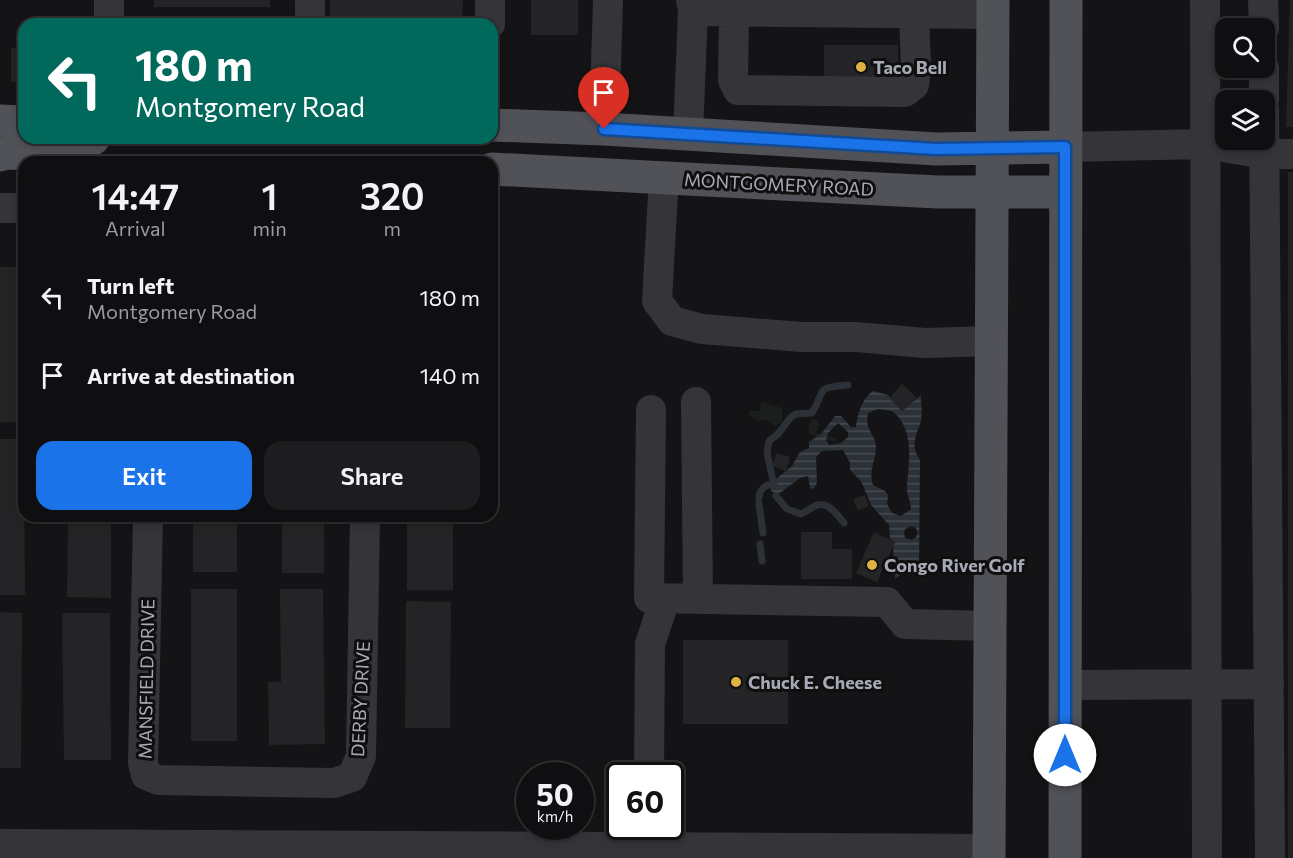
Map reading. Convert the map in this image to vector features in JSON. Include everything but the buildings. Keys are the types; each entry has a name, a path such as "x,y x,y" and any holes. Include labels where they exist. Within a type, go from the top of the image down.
{"main road":[{"path":"1065,858 1066,0"},
{"path":"993,7 990,627 996,855"},
{"path":"0,121 18,122"},
{"path":"498,125 604,129 936,149 1065,147"},
{"path":"0,155 7,153 56,154 86,144"},
{"path":"0,166 18,166"},
{"name":"MONTGOMERY ROAD","path":"498,169 938,192 1065,192"}],"street":[{"path":"109,0 109,18"},
{"path":"310,0 310,18"},
{"path":"490,0 490,18"},
{"path":"604,129 608,0"},
{"path":"1205,0 1207,858"},
{"path":"1263,0 1264,18"},
{"path":"688,134 692,6 734,12 914,14 993,7"},
{"path":"734,12 733,80 738,90 846,92 905,92 914,85 916,69 914,14"},
{"path":"1065,147 1205,144 1279,154 1269,684 1270,858"},
{"path":"664,177 657,301 672,321 702,329 802,337 856,337 925,343 991,341"},
{"path":"0,208 18,208"},
{"path":"696,402 698,599"},
{"path":"651,410 649,598 887,602 905,624 990,627"},
{"name":"MANSFIELD DRIVE","path":"148,522 143,763 146,775 158,780 248,781"},
{"name":"DERBY DRIVE","path":"248,781 334,783 352,777 361,756 366,522"},
{"path":"649,762 650,644 665,599"},
{"path":"1065,685 1269,684"},
{"path":"0,844 606,837"},
{"path":"666,840 737,853 996,855"}],"shaded area":[{"path":"873,391 888,395 902,411 921,395 921,417 915,442 915,450 920,460 919,575 913,566 895,579 893,547 895,542 890,539 889,525 871,505 861,481 850,470 850,463 843,450 822,451 816,457 817,482 814,489 810,488 808,476 800,478 776,496 770,489 776,479 792,466 800,452 809,448 809,442 822,433 835,416 841,416 851,427 856,427 861,408","holes":["878,409 892,411 899,418 907,436 909,446 907,489 911,509 901,516 892,513 887,504 888,495 885,491 873,485 871,474 876,446 867,424 868,413","838,423 848,432 848,437 841,443 829,445 826,440 828,433","915,527 918,533 912,540 905,538 905,529"]},
{"path":"761,402 782,408 782,422 775,426 766,420 758,421 749,415 749,411 760,411"},
{"path":"812,419 817,420 819,424 816,433 836,438 835,442 809,434 809,424"}],"waterway":[{"path":"759,498 764,488 774,485 767,453 769,441 778,434 791,417 796,414 812,413 823,391 830,387 848,385"},
{"path":"776,496 787,509 801,514 815,506 828,506 844,523"},
{"path":"759,504 763,533"},
{"path":"760,544 762,561"}],"place":[{"name":"Taco Bell","path":"861,67"},
{"name":"Congo River Golf","path":"872,565"},
{"name":"Chuck E. Cheese","path":"736,682"}],"route":[{"path":"604,129 936,149 1065,147 1065,755"}]}
